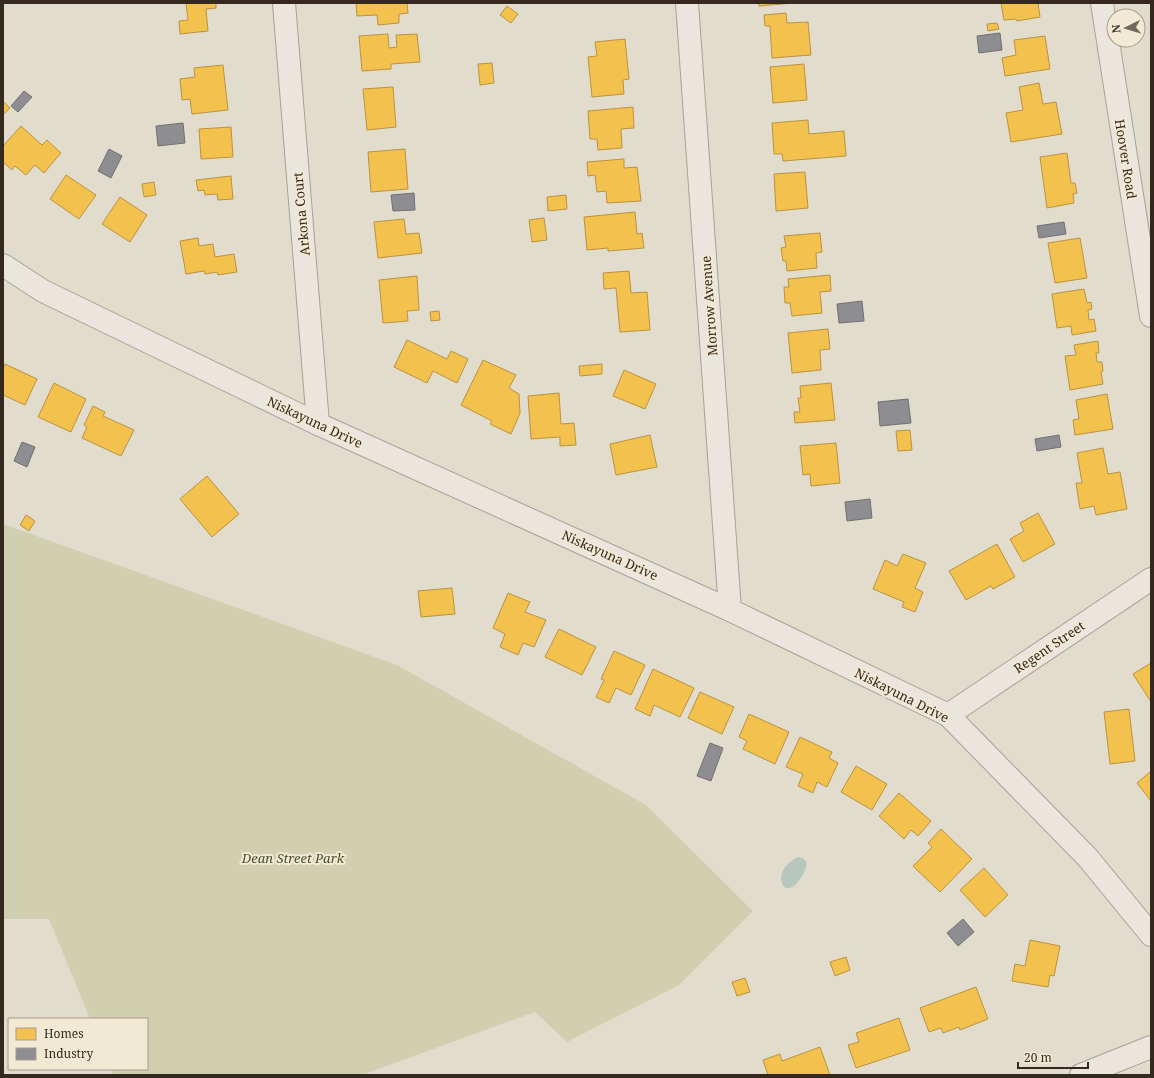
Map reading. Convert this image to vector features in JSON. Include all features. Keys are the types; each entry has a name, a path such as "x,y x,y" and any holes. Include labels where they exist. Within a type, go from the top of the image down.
{"street":[{"name":"Arkona Court","path":"284,3 318,424"},
{"name":"Morrow Avenue","path":"687,3 730,610"},
{"name":"Hoover Road","path":"1102,3 1151,316"},
{"name":"Niskayuna Drive","path":"3,265 44,291 318,424 730,610 948,715 1088,858 1151,935"},
{"name":"Regent Street","path":"948,715 1151,580"},
{"path":"1081,1075 1151,1048"}],"green space":[{"name":"Dean Street Park","path":"3,524 397,665 646,805 753,911 679,985 567,1042 535,1012 362,1075 113,1075 111,1070 148,1070 148,1018 90,1018 49,919 3,919"}],"shaded area":[{"path":"799,857 804,859 806,862 806,869 793,887 785,887 781,878 782,873 790,862"}],"building: Homes":[{"path":"186,3 216,3 216,8 206,9 208,31 180,34 179,21 188,20"},
{"path":"356,3 407,3 408,13 399,14 399,23 378,25 377,15 357,16"},
{"path":"759,3 794,3 759,6"},
{"path":"1001,3 1038,3 1040,17 1017,21 1016,19 1004,20"},
{"path":"507,6 518,14 511,23 500,15"},
{"path":"786,13 787,23 808,22 811,55 772,58 770,26 765,26 764,15"},
{"path":"997,23 999,29 988,31 987,24"},
{"path":"388,34 389,48 397,47 396,35 417,34 420,62 391,64 391,69 362,71 359,36"},
{"path":"1045,36 1050,69 1005,76 1002,58 1016,55 1014,40"},
{"path":"625,39 629,79 623,80 624,94 592,97 588,57 597,56 595,42"},
{"path":"492,63 494,83 480,85 478,64"},
{"path":"804,64 807,100 773,103 770,67"},
{"path":"223,65 228,110 192,114 190,99 182,100 180,79 195,77 194,68"},
{"path":"1039,83 1043,104 1056,102 1062,134 1011,142 1006,113 1023,110 1019,87"},
{"path":"393,87 396,127 367,130 363,89"},
{"path":"3,101 10,108 3,115"},
{"path":"633,107 634,128 621,129 622,148 598,150 597,139 590,139 588,111"},
{"path":"808,120 809,134 844,131 846,156 783,161 782,154 774,154 772,123"},
{"path":"21,126 42,145 47,140 61,153 44,173 35,165 26,175 15,166 12,170 3,162 3,146"},
{"path":"231,127 233,157 201,159 199,129"},
{"path":"405,149 408,189 371,192 368,152"},
{"path":"1067,153 1071,183 1075,183 1077,193 1073,194 1074,203 1047,208 1040,157"},
{"path":"624,159 624,168 637,167 641,201 607,203 606,191 597,192 595,175 588,176 587,162"},
{"path":"805,172 808,208 776,211 774,174"},
{"path":"66,175 96,195 79,219 50,199"},
{"path":"231,176 233,199 218,200 217,194 205,195 204,190 198,191 196,180"},
{"path":"154,182 156,195 144,197 142,184"},
{"path":"566,195 567,209 548,211 547,197"},
{"path":"120,197 147,215 130,242 102,224"},
{"path":"635,212 637,234 642,233 644,248 608,251 608,248 587,250 584,217"},
{"path":"544,218 547,240 532,242 529,220"},
{"path":"404,219 406,234 419,233 422,253 378,258 374,222"},
{"path":"820,233 822,252 816,253 817,268 787,271 786,261 783,261 781,248 786,247 784,236"},
{"path":"198,238 199,246 213,244 215,257 234,254 237,272 218,275 217,272 205,274 204,271 186,274 180,241"},
{"path":"1080,238 1087,278 1055,283 1048,243"},
{"path":"629,271 631,293 647,292 650,330 620,332 616,288 604,289 603,273"},
{"path":"830,275 831,291 820,292 822,313 792,316 790,303 785,303 784,287 789,287 788,279"},
{"path":"417,276 419,310 407,311 408,321 383,323 379,280"},
{"path":"1084,289 1087,303 1091,302 1092,309 1088,310 1089,320 1094,319 1096,331 1072,335 1071,326 1057,328 1052,294"},
{"path":"439,311 440,320 431,321 430,312"},
{"path":"828,329 830,349 820,350 821,370 792,373 788,333"},
{"path":"407,340 447,359 451,351 468,359 457,383 433,371 427,383 394,367"},
{"path":"1098,341 1099,353 1096,353 1097,362 1102,362 1103,371 1101,372 1103,384 1070,390 1065,356 1076,355 1074,345"},
{"path":"483,360 516,375 509,388 519,394 520,413 511,434 490,424 492,421 461,405"},
{"path":"5,364 37,379 25,405 3,395 3,369"},
{"path":"602,364 602,374 580,376 579,366"},
{"path":"624,370 656,384 645,409 613,396"},
{"path":"54,383 86,399 71,432 38,417"},
{"path":"831,383 835,420 795,423 794,412 800,412 798,398 801,398 800,386"},
{"path":"559,393 561,424 574,423 576,445 560,446 560,437 531,439 528,396"},
{"path":"1107,394 1113,429 1075,435 1073,420 1079,419 1076,400"},
{"path":"93,406 105,412 103,416 134,430 121,456 82,438 87,427 84,425"},
{"path":"910,430 912,450 898,451 896,431"},
{"path":"650,435 657,467 616,475 610,444"},
{"path":"836,443 840,483 811,486 810,474 803,475 800,446"},
{"path":"1103,448 1108,474 1120,472 1127,509 1096,515 1094,506 1080,509 1076,483 1082,483 1077,453"},
{"path":"207,476 239,514 212,537 180,499"},
{"path":"1038,513 1055,544 1023,562 1010,539 1024,531 1020,523"},
{"path":"26,515 35,521 29,531 20,525"},
{"path":"997,544 1015,577 993,589 991,586 966,600 949,571"},
{"path":"903,554 926,563 915,588 923,592 915,612 902,607 904,602 873,589 885,560 897,566"},
{"path":"452,588 455,614 421,617 418,591"},
{"path":"508,593 530,602 525,612 546,620 534,647 523,643 518,655 500,647 505,634 493,628"},
{"path":"559,629 596,647 582,675 545,657"},
{"path":"614,651 645,665 631,695 616,688 609,703 596,697 604,680 601,679"},
{"path":"1151,663 1151,702 1133,674"},
{"path":"653,669 694,688 680,717 654,705 650,716 635,709"},
{"path":"700,692 734,707 722,734 688,718"},
{"path":"1129,709 1135,761 1110,764 1104,712"},
{"path":"749,714 789,732 775,764 743,749 747,741 739,737"},
{"path":"800,737 832,752 829,758 838,763 827,787 817,782 813,793 798,786 803,774 786,767"},
{"path":"856,766 887,784 872,810 841,792"},
{"path":"1151,771 1151,801 1137,783"},
{"path":"899,793 931,821 918,836 911,830 904,839 879,816"},
{"path":"941,829 972,859 940,892 913,866 932,847 928,843"},
{"path":"984,868 1008,895 985,917 960,890"},
{"path":"1030,940 1060,946 1054,976 1050,975 1048,987 1012,981 1015,964 1025,966"},
{"path":"846,957 850,970 835,976 830,962"},
{"path":"745,978 750,992 737,996 732,982"},
{"path":"976,987 988,1019 960,1030 959,1027 943,1033 941,1028 929,1032 920,1008"},
{"path":"899,1018 910,1050 856,1068 848,1045 859,1042 856,1033"},
{"path":"820,1047 830,1075 768,1075 763,1060 780,1054 782,1061"}],"building: Industry":[{"path":"1000,33 1002,50 979,53 977,36"},
{"path":"24,91 32,97 18,112 11,106"},
{"path":"183,123 185,143 158,146 156,126"},
{"path":"109,149 122,156 111,178 98,171"},
{"path":"414,193 415,210 393,211 391,195"},
{"path":"1064,222 1066,234 1039,238 1037,226"},
{"path":"862,301 864,321 839,323 837,304"},
{"path":"908,399 911,423 880,426 878,402"},
{"path":"1059,435 1061,447 1037,451 1035,439"},
{"path":"22,442 35,447 27,467 14,461"},
{"path":"870,499 872,518 847,521 845,502"},
{"path":"710,743 723,748 711,781 697,776"},
{"path":"963,919 974,932 958,946 947,933"}]}
